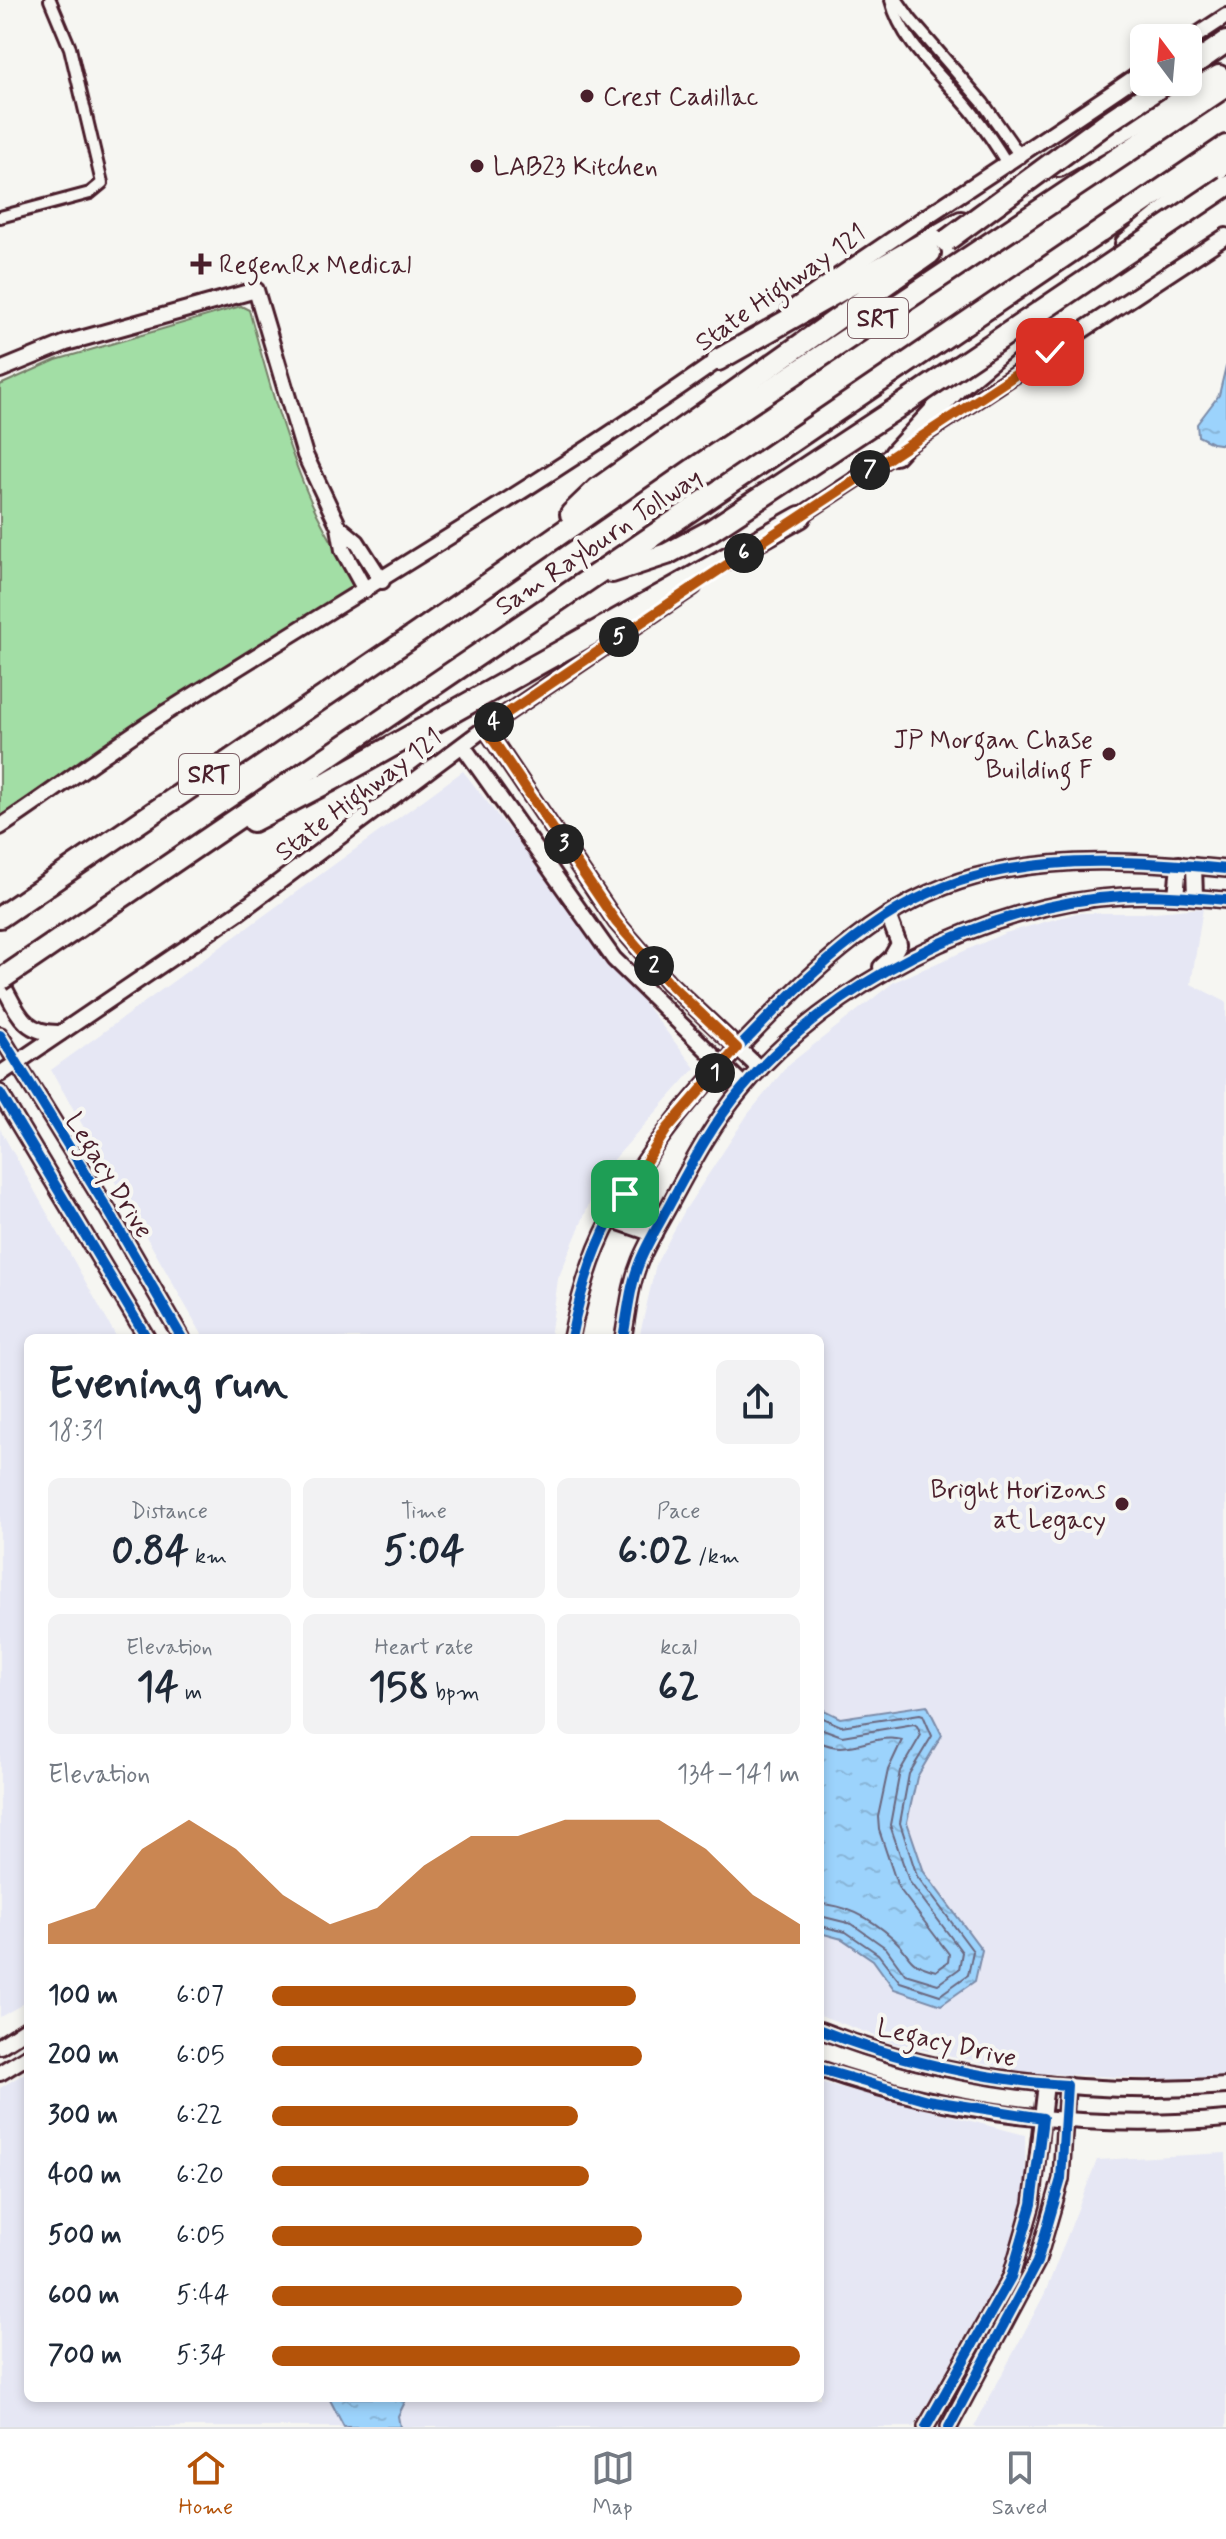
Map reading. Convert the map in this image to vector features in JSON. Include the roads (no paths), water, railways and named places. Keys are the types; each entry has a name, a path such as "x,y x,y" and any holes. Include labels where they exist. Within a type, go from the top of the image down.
{"highway":[{"path":"1202,58 1226,42"},
{"path":"718,360 1226,72"},
{"name":"Sam Rayburn Tollway","path":"0,917 692,442 1226,86"},
{"path":"532,554 597,489 1146,96"},
{"name":"Sam Rayburn Tollway","path":"0,980 1226,146"},
{"path":"895,454 958,386 1226,162"},
{"path":"586,581 667,554 710,531 1226,186"},
{"path":"182,857 330,781 800,517"}],"main road":[{"path":"1202,32 1226,16"},
{"name":"State Highway 121","path":"0,827 163,715 589,449 900,232 1014,161 1130,81"},
{"name":"State Highway 121","path":"0,1074 239,912 485,728 1226,236"},
{"path":"0,370 66,343 256,290 301,445 339,527 343,550 365,590"},
{"path":"339,527 357,542 382,581"},
{"path":"485,728 616,922 668,982 760,1069"},
{"path":"463,746 614,959 744,1086"},
{"path":"572,1334 586,1279 610,1219 667,1129 737,1048 830,957 888,915 971,878 1013,868 1095,862 1226,869"},
{"path":"1176,896 1186,865"},
{"path":"1186,865 1195,897"},
{"path":"841,1001 898,963 996,921 1049,907 1121,896 1226,900"},
{"path":"624,1334 640,1260 696,1157 744,1086 760,1069 891,958 899,944 888,915"},
{"path":"0,980 25,1023 44,1033 62,1033"},
{"name":"Legacy Drive","path":"0,1035 108,1210 180,1334"},
{"name":"Legacy Drive","path":"0,1093 145,1334"},
{"path":"610,1219 654,1234"},
{"path":"0,2046 24,2031"},
{"name":"Legacy Drive","path":"824,2031 901,2057 1046,2084 1111,2089 1226,2086"},
{"path":"0,2073 24,2058"},
{"path":"824,2070 927,2100 1043,2118 1159,2123 1226,2119"},
{"path":"1046,2084 1032,2204 1011,2277 930,2422 950,2426 1037,2262 1061,2179 1067,2085"}],"street":[{"path":"0,217 90,193 102,183 70,48 50,0"},
{"path":"891,0 908,38 1014,161"},
{"path":"897,0 983,103 1014,161"}],"water":[{"path":"1226,366 1226,445 1198,436 1197,424 1219,395"},
{"path":"927,1705 942,1735 917,1777 907,1822 924,1872 982,1950 975,1981 941,2005 894,1989 873,1960 842,1939 824,1934 824,1710 840,1718"},
{"path":"331,2402 405,2402 398,2416 400,2427 344,2427"}],"place":[{"name":"Crest Cadillac","path":"587,96"},
{"name":"LAB23 Kitchen","path":"477,166"},
{"name":"RegenRx Medical","path":"201,264"},
{"name":"JP Morgan Chase Building F","path":"1109,754"},
{"name":"Bright Horizons at Legacy","path":"1122,1504"}]}
